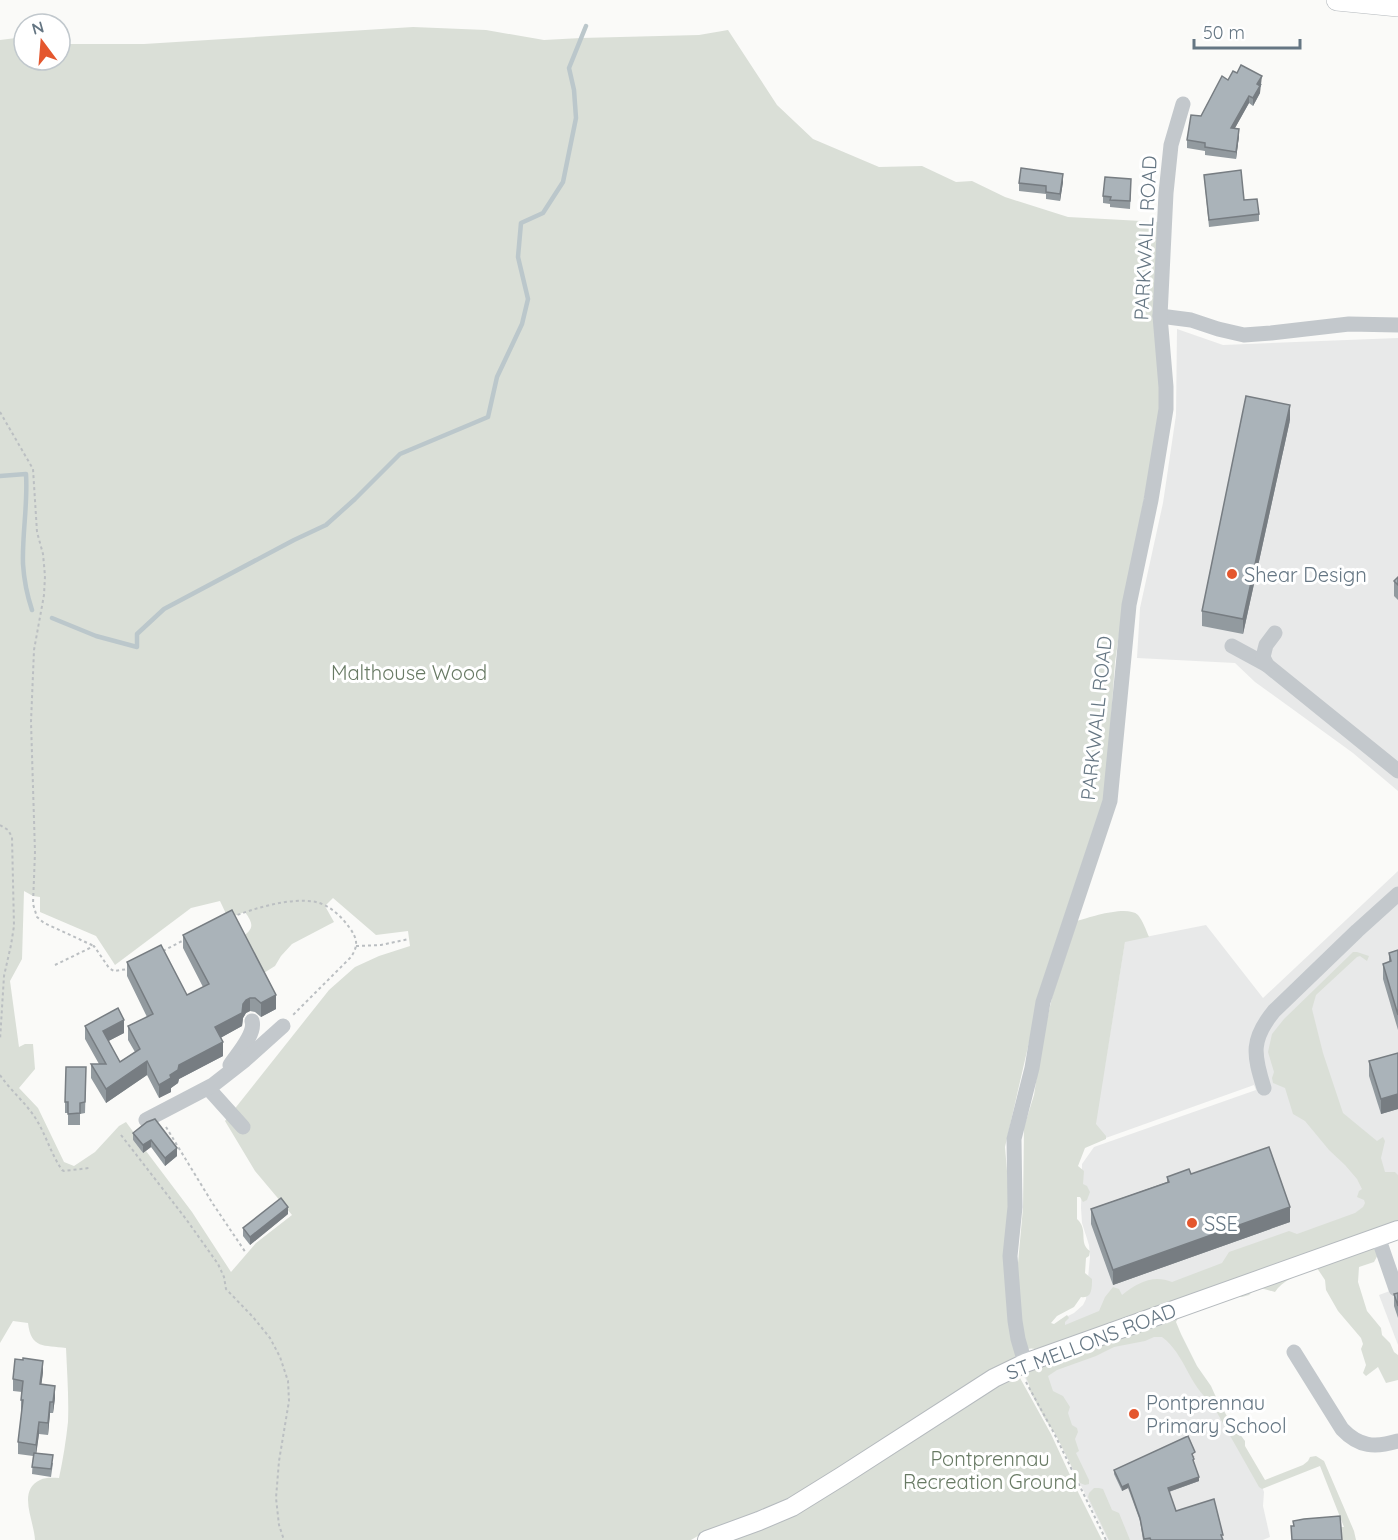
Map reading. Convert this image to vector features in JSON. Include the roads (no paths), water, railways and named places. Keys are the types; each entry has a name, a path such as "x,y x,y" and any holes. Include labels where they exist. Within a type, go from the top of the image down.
{"highway":[{"path":"1337,0 1398,6"}],"main road":[{"name":"ST MELLONS ROAD","path":"707,1540 792,1507 986,1383 1024,1371 1398,1230"}],"street":[{"name":"PARKWALL ROAD","path":"1024,1371 1015,1321 1010,1256 1015,1207 1014,1139 1032,1068 1043,1002 1110,801 1130,605 1166,409 1161,316 1166,191 1171,145 1183,104"},
{"path":"1161,316 1191,320 1244,335 1349,324 1398,325"},
{"path":"1267,665 1263,657 1266,645 1275,633"},
{"path":"1232,646 1267,665 1398,771"},
{"path":"1264,1088 1256,1055 1258,1034 1264,1023 1398,894"},
{"path":"214,1084 251,1035 254,1027 252,1022"},
{"path":"152,1117 214,1084 283,1026"},
{"path":"214,1084 243,1127"},
{"path":"1378,1237 1389,1283"},
{"path":"1294,1352 1342,1429 1349,1436 1378,1446 1398,1441"}],"waterway":[{"path":"52,618 96,636 137,647 137,634 164,609 326,525 400,454 488,417 497,377 522,324 528,299 518,257 521,223 543,213 563,182 576,118 574,90 569,68 586,26"},
{"path":"0,476 26,474 23,564 32,610"}],"place":[{"name":"Shear Design","path":"1232,574"},
{"name":"SSE","path":"1192,1223"},
{"name":"Pontprennau Primary School","path":"1134,1414"}],"park label":[{"name":"Malthouse Wood","path":"409,672"},
{"name":"Pontprennau Recreation Ground","path":"990,1470"}]}
